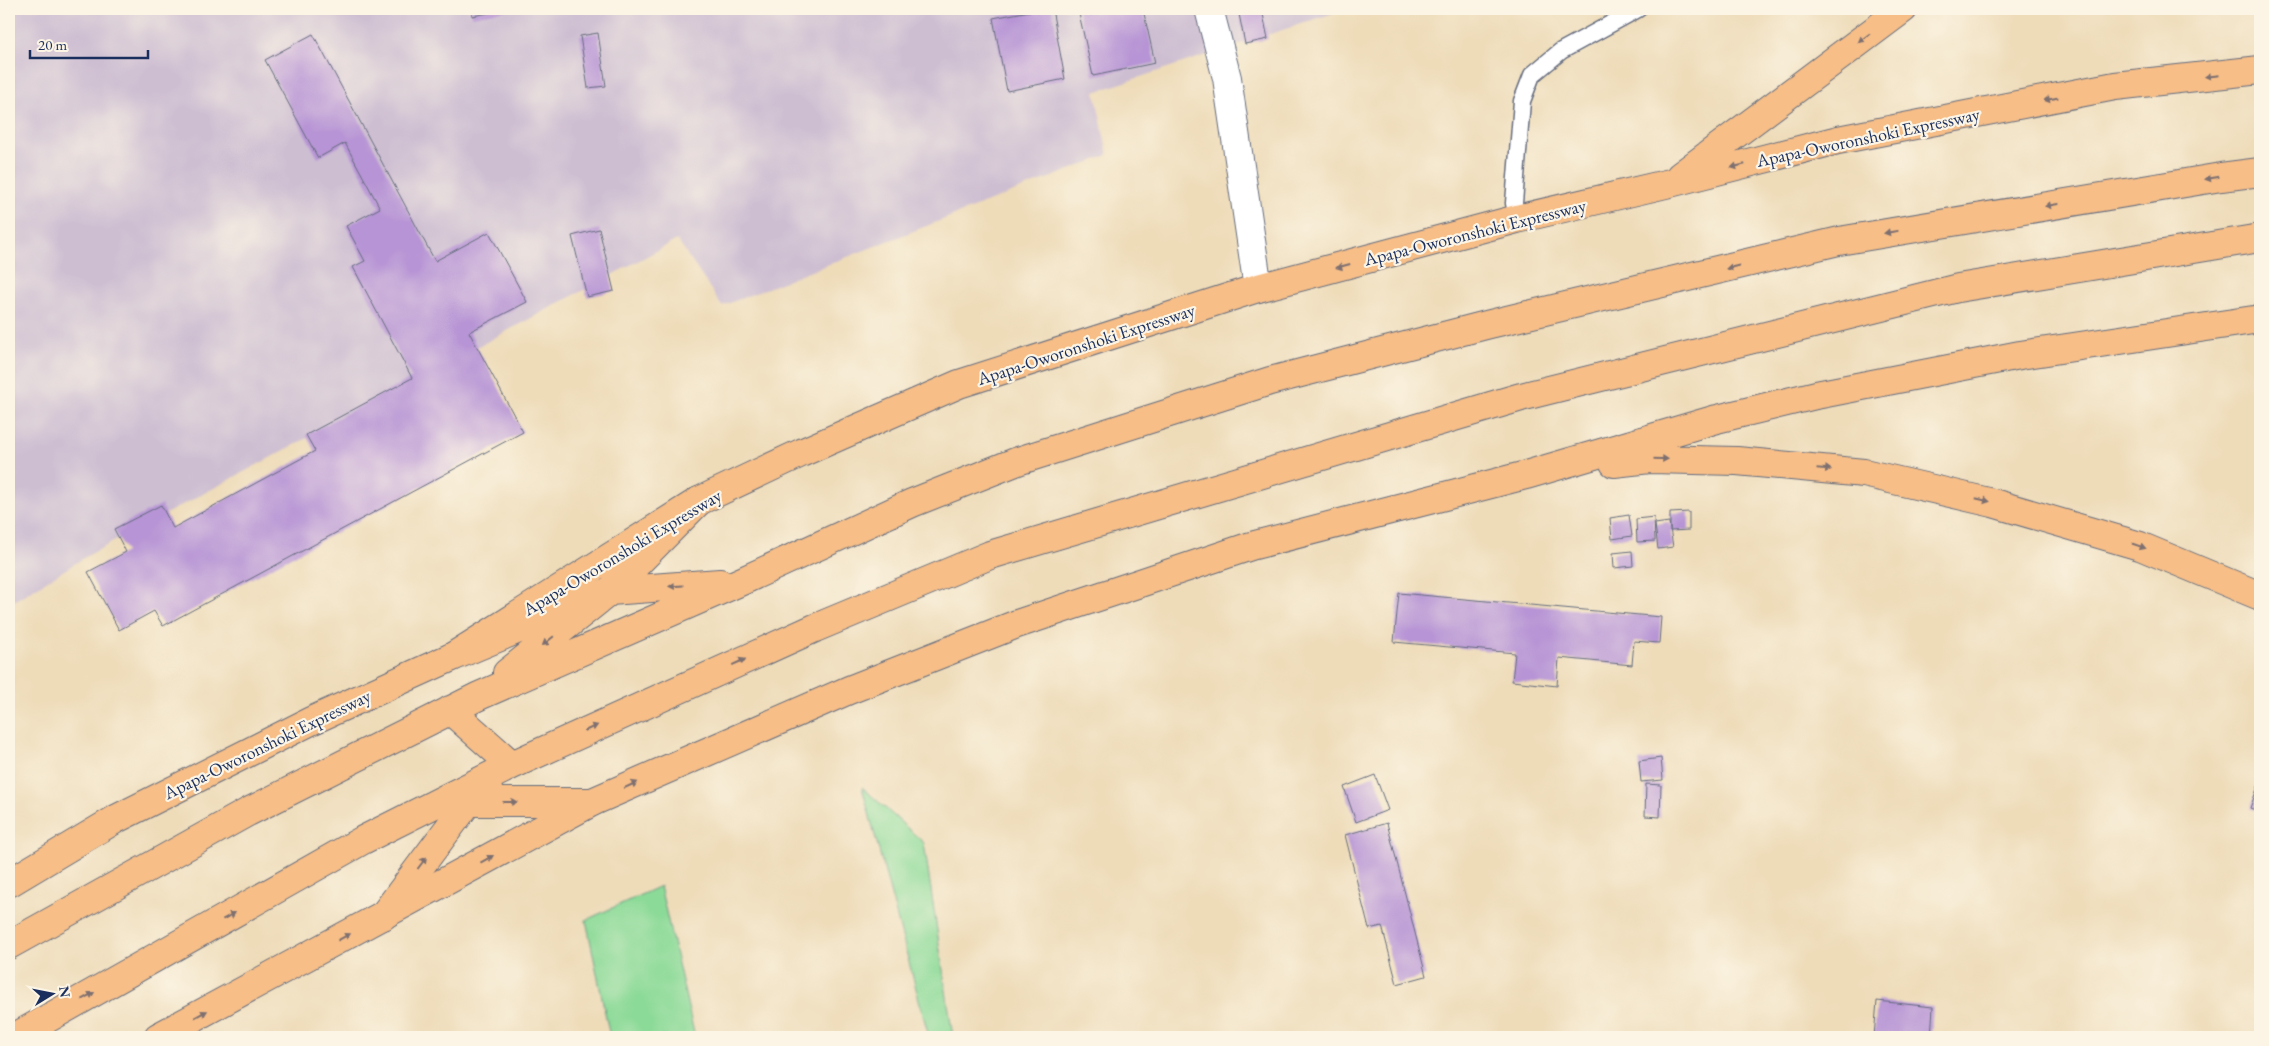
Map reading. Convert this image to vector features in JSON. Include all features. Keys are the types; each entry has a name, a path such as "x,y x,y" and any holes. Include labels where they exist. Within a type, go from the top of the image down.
{"main road":[{"path":"1670,183 1903,9"},
{"name":"Apapa-Oworonshoki Expressway","path":"9,883 116,819 311,721 452,657 699,501 959,384 1258,288 1517,219 1670,183 1838,140 2096,90 2260,70"},
{"path":"9,945 248,812 479,696 742,581 912,503 1018,461 1270,381 1490,324 1839,241 2260,172"},
{"path":"15,1037 363,840 556,744 815,628 990,555 1521,397 1958,288 2260,238"},
{"path":"158,1037 592,802 849,690 1017,624 1251,546 1526,475 1717,419 1816,395 2020,355 2260,319"},
{"path":"1526,475 1650,459 1737,461 1864,473 1993,503 2140,546 2260,596"},
{"path":"479,696 610,591 699,501"},
{"path":"452,657 610,591 742,581"},
{"path":"450,710 512,766"},
{"path":"363,840 468,801 556,744"},
{"path":"468,801 592,802"},
{"path":"383,916 468,801"}],"street":[{"path":"1209,9 1227,78 1258,288"}],"lane":[{"path":"1517,219 1514,203 1522,101 1532,74 1561,51 1638,9"}],"shaded area":[{"path":"9,9 1346,9 1095,92 1108,155 722,306 677,240 87,556 9,604"}],"green space":[{"path":"862,787 924,843 953,1037 929,1037"},
{"path":"660,886 695,1037 610,1037 586,920"}],"building":[{"path":"471,9 506,9 506,10 472,16"},
{"path":"1040,9 1052,9 1065,79 1007,91 993,18"},
{"path":"1078,9 1143,9 1155,63 1093,76"},
{"path":"1238,9 1262,9 1268,39 1245,44"},
{"path":"598,33 606,86 588,88 580,36"},
{"path":"313,34 435,261 489,232 527,302 469,332 523,432 163,626 154,611 119,630 88,572 126,552 114,529 161,505 173,528 315,451 306,435 412,378 353,267 365,261 346,226 380,208 345,143 318,158 265,60"},
{"path":"599,229 614,291 587,297 572,236"},
{"path":"1689,512 1689,530 1670,531 1670,513"},
{"path":"1629,515 1632,536 1612,539 1610,518"},
{"path":"1654,517 1655,541 1637,542 1636,519"},
{"path":"1669,522 1673,547 1658,549 1655,524"},
{"path":"1632,551 1633,566 1614,568 1613,553"},
{"path":"1399,593 1661,617 1659,643 1634,641 1632,665 1559,658 1557,686 1512,681 1515,653 1394,642"},
{"path":"1661,758 1663,780 1641,782 1639,761"},
{"path":"1375,775 1388,810 1356,822 1344,787"},
{"path":"2260,781 2260,812 2250,808"},
{"path":"1646,784 1661,785 1660,817 1645,816"},
{"path":"1387,823 1426,976 1397,984 1382,926 1369,929 1345,835"},
{"path":"1877,1001 1933,1007 1931,1037 1874,1037"}]}
